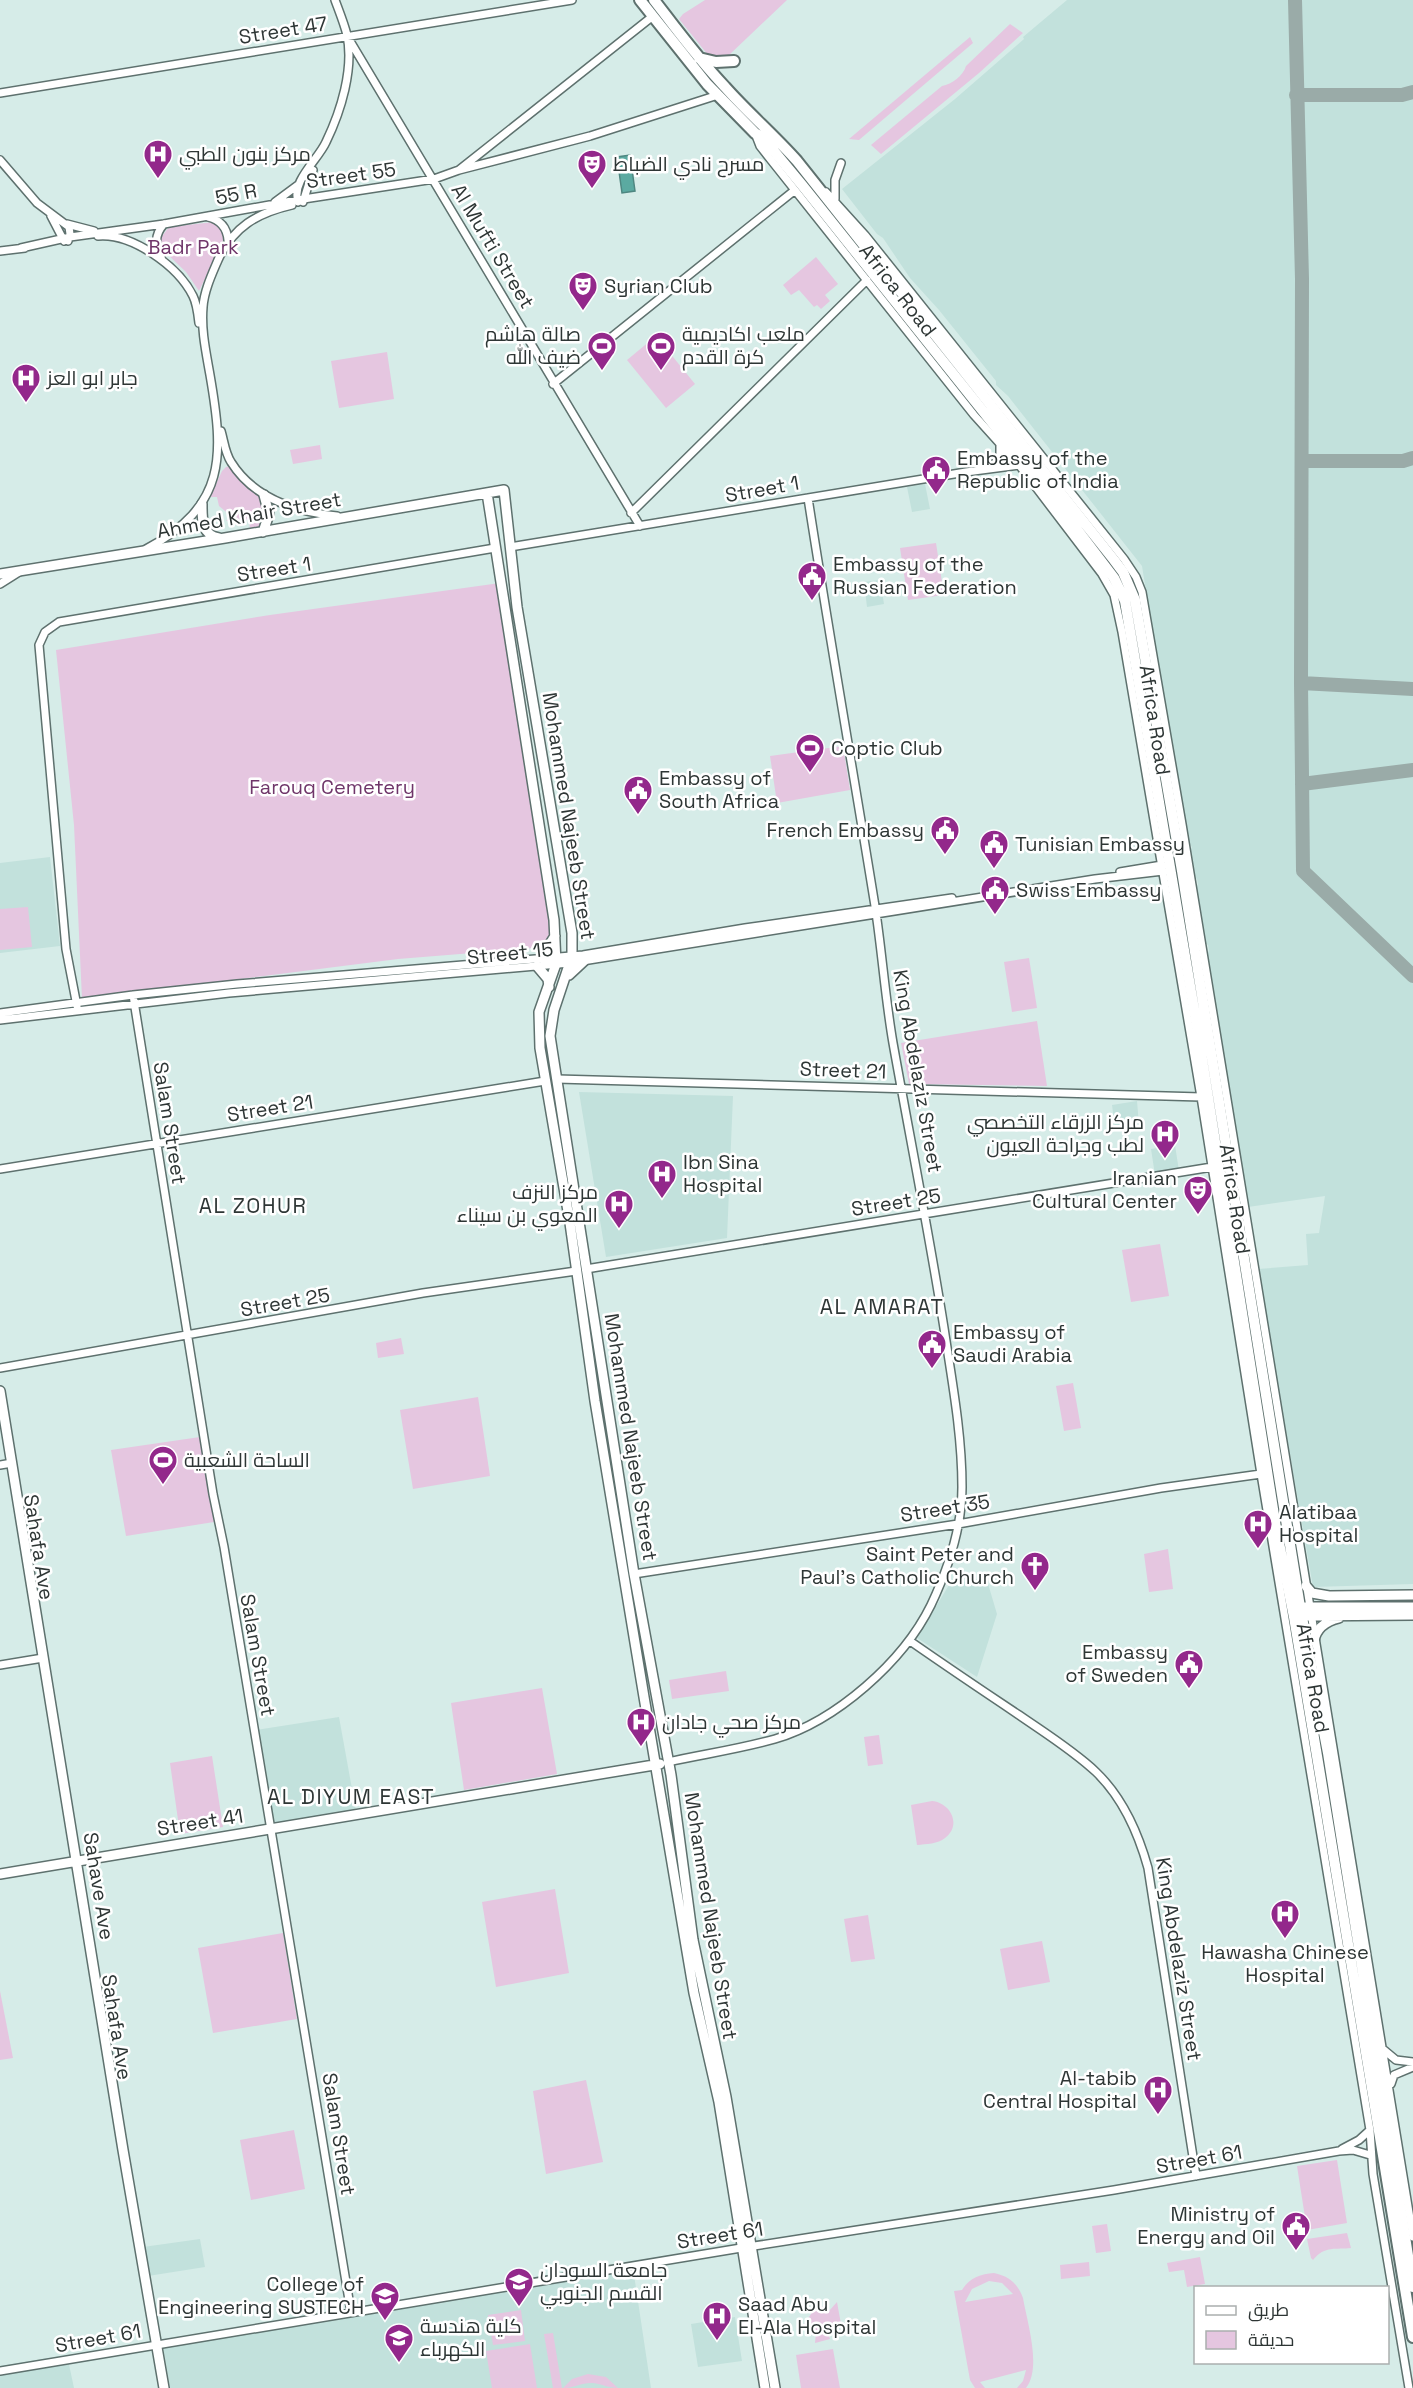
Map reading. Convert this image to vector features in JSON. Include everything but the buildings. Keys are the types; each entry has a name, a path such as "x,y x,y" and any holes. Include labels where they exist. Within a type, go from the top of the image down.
{"highway":[{"name":"Africa Road","path":"640,0 746,117 755,133 763,138 811,188 1127,571 1138,612 1173,853 1170,870 1192,1022 1253,1374 1276,1528 1301,1611"},
{"name":"Africa Road","path":"654,0 698,57 711,80"},
{"path":"698,57 716,62 734,61"},
{"name":"Africa Road","path":"746,117 771,131 811,188 1119,586 1125,601 1173,853"},
{"name":"Africa Road","path":"1170,870 1266,1395 1413,2337"},
{"path":"1243,1361 1253,1374"},
{"path":"1266,1395 1276,1404"},
{"path":"1307,1746 1322,1753 1333,1741"},
{"name":"Africa Road","path":"1339,1858 1362,1948 1394,2174 1413,2287"},
{"path":"1394,2174 1400,2155"}],"main road":[{"name":"Ahmed Khair Street","path":"0,574 263,532 504,490"},
{"name":"Mohammed Najeeb Street","path":"504,490 518,607 572,939 571,960 554,1010 550,1036 634,1574 668,1762 693,1940 726,2097 765,2388"},
{"name":"Mohammed Najeeb Street","path":"487,493 556,934 556,961 549,988 539,1012 538,1023 545,1080 570,1223 595,1401 694,1993 719,2102 745,2247 775,2388"},
{"path":"263,532 268,514 264,495"},
{"path":"202,504 202,521 207,532 212,537 225,538"},
{"path":"522,715 528,720 536,713"},
{"path":"527,744 529,734 534,734 540,740"},
{"path":"549,988 548,980 539,962 556,934"},
{"path":"563,984 583,958 572,939"},
{"name":"Sahave Ave","path":"0,1391 6,1464 41,1658 164,2388"},
{"path":"0,1422 6,1464"},
{"path":"1306,1586 1312,1593 1329,1596 1413,1595"},
{"path":"1301,1611 1413,1607"},
{"path":"1301,1611 1345,1616 1413,1616"},
{"path":"1314,1641 1322,1626 1345,1616"},
{"name":"King Abdelaziz Street","path":"655,1765 668,1762"},
{"name":"Street 41","path":"0,1874 655,1765"},
{"path":"155,2345 159,2388"}],"street":[{"path":"301,201 317,159 335,122 347,73 347,36 335,0"},
{"name":"Street 47","path":"0,93 572,0"},
{"path":"463,168 653,16"},
{"name":"Al Mufti Street","path":"347,36 640,526"},
{"path":"463,168 591,136 722,92"},
{"name":"Africa Road","path":"755,133 760,146 1000,445 1019,465 1102,574 1114,595 1170,870"},
{"path":"273,204 298,185 317,159"},
{"path":"0,160 23,188 50,214 66,223 129,243 162,260 192,294 202,331 218,428 217,467 202,504 168,537 141,552"},
{"path":"835,199 835,180 842,163"},
{"name":"Street 55","path":"273,204 434,179 463,168"},
{"path":"298,185 296,192 301,201"},
{"name":"Africa Road","path":"811,188 835,199 1142,592 1306,1586 1301,1611 1314,1641 1333,1741 1362,1948 1384,2050 1413,2237"},
{"path":"307,189 312,194 320,196"},
{"path":"553,384 795,190"},
{"path":"202,331 205,294 228,240 236,231 267,212 301,201 358,195 363,191"},
{"name":"55 R","path":"205,217 273,204"},
{"path":"50,214 66,240"},
{"path":"0,251 205,217 221,223 227,232 228,240"},
{"path":"66,223 70,228 66,240"},
{"path":"162,260 156,243 157,234 164,224"},
{"path":"47,242 58,229"},
{"path":"21,248 66,240"},
{"path":"631,513 655,492 867,280"},
{"path":"192,294 205,294"},
{"path":"218,428 231,463 264,495 300,511 346,517"},
{"path":"995,467 1000,456 1000,445"},
{"path":"217,467 225,461 231,463"},
{"name":"Street 1","path":"510,547 995,467 1019,465"},
{"name":"King Abdelaziz Street","path":"668,1762 779,1738 810,1725 843,1704 871,1681 910,1641 929,1609 941,1582 958,1524 962,1490 955,1398 883,975 876,912 808,498"},
{"name":"Street 1","path":"74,992 66,949 39,645 45,632 59,622 495,548"},
{"path":"0,584 24,569"},
{"name":"Street 15","path":"0,1020 77,1006 91,1000 133,995 571,960 876,912 1170,870"},
{"name":"Street 15","path":"0,1013 77,1006 135,1004 284,988 429,977 539,962"},
{"path":"74,992 81,998 91,1000"},
{"path":"74,992 77,1006"},
{"name":"Salam Street","path":"133,995 213,1494 224,1547 351,2312"},
{"name":"Africa Road","path":"1192,1022 1212,1167 1370,2130 1370,2155 1409,2388"},
{"name":"Street 21","path":"556,1079 1201,1097"},
{"name":"Street 21","path":"0,1169 545,1080"},
{"name":"Street 25","path":"586,1269 1212,1167"},
{"name":"Street 25","path":"0,1368 423,1293 576,1271"},
{"name":"Street 35","path":"634,1574 1261,1474"},
{"name":"King Abdelaziz Street","path":"910,1641 1044,1732 1095,1772 1120,1801 1130,1819 1140,1840 1148,1868 1196,2176"},
{"path":"0,1665 41,1658"},
{"path":"1384,2050 1396,2060 1413,2062"},
{"path":"1390,2093 1394,2075 1413,2067"},
{"path":"1339,2151 1359,2140 1370,2130"},
{"path":"1339,2151 1353,2150 1370,2155"},
{"name":"Street 61","path":"0,2371 1339,2151"}],"shaded area":[{"path":"1067,0 1413,0 1413,1584 1313,1587 1258,1269 1308,1265 1306,1234 1319,1233 1325,1196 1248,1207 1206,954 1209,951 1208,945 1204,942 1196,888 1198,884 1197,879 1193,876 1189,852 1192,847 1187,842 1142,566 1008,396 996,385 996,381 939,310 910,278 883,238 877,234 842,189 955,99"},
{"path":"925,484 930,509 912,512 907,487"},
{"path":"880,580 884,604 867,607 864,582"},
{"path":"50,857 60,946 0,953 0,863"},
{"name":"Ibn Sina Hospital","path":"579,1092 733,1096 727,1238 606,1257"},
{"path":"1137,1101 1139,1125 1115,1128 1112,1105"},
{"name":"مركز الزرقاء التخصصي لطب وجراحة العيون","path":"1175,1145 1179,1171 1155,1175 1151,1149"},
{"path":"986,1577 997,1614 977,1677 917,1638 949,1585"},
{"path":"339,1717 356,1811 271,1825 256,1730"},
{"path":"200,2239 205,2267 148,2276 143,2247"},
{"name":"جامعة السودان القسم الجنوبي","path":"633,2268 651,2388 170,2388 163,2346"},
{"name":"Saad Abu El-Ala Hospital","path":"735,2317 742,2361 698,2367 691,2324"},
{"path":"67,2355 74,2388 0,2388 0,2366"}],"green space":[{"path":"705,0 787,0 727,57 708,55 679,19"},
{"path":"1010,24 1023,33 979,73 881,154 871,145 942,86 957,79 966,66"},
{"path":"970,37 973,43 859,140 849,139"},
{"name":"Badr Park","path":"214,222 224,232 224,239 199,291 186,272 162,249 160,239 169,227"},
{"path":"816,257 838,284 825,295 830,301 821,309 817,305 814,307 799,290 791,295 783,285"},
{"name":"ملعب اكاديمية كرة القدم","path":"656,336 695,384 666,408 627,360"},
{"path":"387,352 394,399 339,408 331,361"},
{"path":"320,445 322,459 293,464 290,450"},
{"path":"230,466 265,504 265,522 259,527 250,530 249,519 226,521 231,516 219,506 217,497 210,497 222,471"},
{"path":"936,543 944,595 908,600 900,548"},
{"name":"Farouq Cemetery","path":"500,583 553,929 546,947 398,959 82,999 74,825 56,650 270,615"},
{"name":"Coptic Club","path":"843,746 850,790 777,803 770,756"},
{"path":"28,907 32,947 0,950 0,909"},
{"path":"1029,958 1037,1008 1012,1012 1004,962"},
{"path":"1037,1021 1047,1086 909,1084 901,1043"},
{"path":"1160,1244 1169,1296 1131,1302 1122,1250"},
{"path":"401,1338 404,1354 378,1358 376,1343"},
{"path":"1073,1383 1081,1428 1064,1431 1056,1386"},
{"path":"478,1397 490,1476 413,1489 400,1410"},
{"name":"الساحة الشعبية","path":"200,1437 214,1522 126,1536 111,1450"},
{"path":"1168,1549 1173,1589 1149,1592 1144,1554"},
{"path":"726,1671 729,1691 672,1699 669,1680"},
{"path":"542,1688 557,1774 464,1790 451,1703"},
{"path":"879,1735 883,1764 868,1766 864,1737"},
{"path":"212,1756 223,1827 180,1834 170,1763"},
{"path":"932,1801 949,1810 953,1827 942,1840 917,1845 911,1805"},
{"path":"555,1889 569,1973 496,1987 482,1902"},
{"path":"868,1915 875,1959 851,1962 844,1919"},
{"path":"283,1933 297,2019 213,2033 198,1948"},
{"path":"1042,1941 1050,1982 1008,1990 1000,1949"},
{"path":"0,1991 13,2058 0,2060"},
{"path":"586,2080 603,2162 546,2174 533,2091"},
{"path":"294,2130 305,2189 251,2200 240,2140"},
{"path":"1337,2160 1347,2223 1307,2230 1297,2166"},
{"path":"1107,2224 1111,2251 1096,2253 1092,2226"},
{"path":"1347,2233 1351,2248 1326,2250 1313,2260 1311,2258 1307,2239"},
{"path":"1200,2257 1205,2284 1187,2287 1184,2270 1169,2272 1167,2263"},
{"path":"1089,2262 1090,2276 1061,2279 1060,2265"},
{"path":"994,2273 1016,2285 1023,2298 1033,2357 1031,2379 1026,2388 1017,2388 1023,2381 1026,2370 980,2382 985,2388 975,2388 970,2380 954,2291 962,2290 980,2276","holes":["989,2281 1002,2283 1013,2294 965,2302 972,2289"]},
{"path":"837,2302 841,2324 830,2328 830,2339 815,2343 816,2333 804,2324 818,2304 829,2311"},
{"path":"521,2310 525,2341 493,2345 488,2315"},
{"path":"553,2333 562,2388 553,2388 544,2334"},
{"path":"530,2344 537,2388 492,2388 486,2351"},
{"path":"833,2349 840,2388 801,2388 796,2355"},
{"path":"588,2374 606,2377 618,2388 589,2383 563,2388 572,2379"}],"water":[{"path":"630,155 635,191 622,193 617,157"}],"taxiway":[{"path":"1295,0 1302,279 1303,871 1413,976"},
{"path":"1296,95 1402,95 1413,92"},
{"path":"1302,461 1403,461 1413,458"},
{"path":"1301,683 1413,689"},
{"path":"1302,784 1413,770"}],"place":[{"name":"مركز بنون الطبي","path":"158,180"},
{"name":"مسرح نادي الضباط","path":"592,190"},
{"name":"Syrian Club","path":"583,312"},
{"name":"صالة هاشم ضيف الله","path":"602,372"},
{"name":"ملعب اكاديمية كرة القدم","path":"661,372"},
{"name":"جابر ابو العز","path":"26,404"},
{"name":"Embassy of the Republic of India","path":"936,496"},
{"name":"Embassy of the Russian Federation","path":"812,602"},
{"name":"Coptic Club","path":"810,774"},
{"name":"Embassy of South Africa","path":"638,816"},
{"name":"French Embassy","path":"945,856"},
{"name":"Tunisian Embassy","path":"994,870"},
{"name":"Swiss Embassy","path":"995,916"},
{"name":"مركز الزرقاء التخصصي لطب وجراحة العيون","path":"1165,1160"},
{"name":"Ibn Sina Hospital","path":"662,1200"},
{"name":"Iranian Cultural Center","path":"1198,1216"},
{"name":"مركز النزف المعوي بن سيناء","path":"619,1230"},
{"name":"Embassy of Saudi Arabia","path":"932,1370"},
{"name":"الساحة الشعبية","path":"163,1486"},
{"name":"Alatibaa Hospital","path":"1258,1550"},
{"name":"Saint Peter and Paul's Catholic Church","path":"1035,1592"},
{"name":"Embassy of Sweden","path":"1189,1690"},
{"name":"مركز صحي جادان","path":"641,1748"},
{"name":"Hawasha Chinese Hospital","path":"1285,1940"},
{"name":"Al-tabib Central Hospital","path":"1158,2116"},
{"name":"Ministry of Energy and Oil","path":"1296,2252"},
{"name":"جامعة السودان القسم الجنوبي","path":"519,2308"},
{"name":"College of Engineering SUSTECH","path":"385,2322"},
{"name":"Saad Abu El-Ala Hospital","path":"717,2342"},
{"name":"كلية هندسة الكهرباء","path":"399,2364"}],"district":[{"name":"AL ZOHUR","path":"253,1205"},
{"name":"AL AMARAT","path":"882,1306"},
{"name":"AL DIYUM EAST","path":"351,1796"}]}
